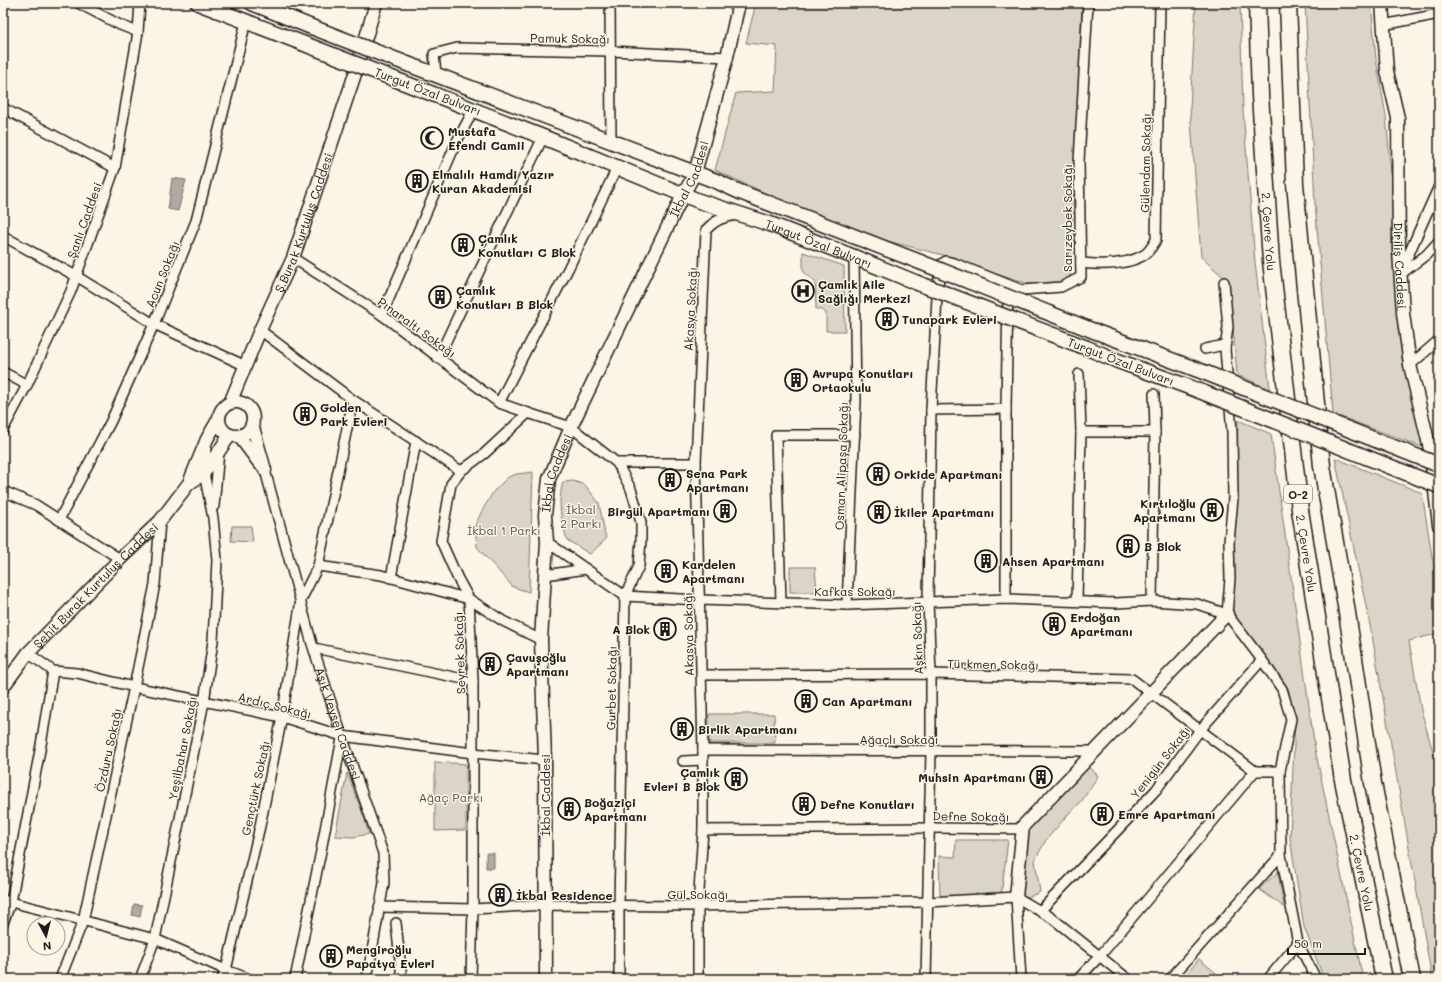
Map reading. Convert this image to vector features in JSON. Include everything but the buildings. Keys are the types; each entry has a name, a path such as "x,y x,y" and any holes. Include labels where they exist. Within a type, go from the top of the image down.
{"highway":[{"name":"2. Çevre Yolu","path":"1257,3 1260,102 1271,261 1300,510 1343,780 1384,979"},
{"name":"O-2","path":"1288,3 1295,184 1322,466 1346,606 1373,783 1412,979"}],"main road":[{"name":"Turgut Özal Bulvarı","path":"198,3 474,109 683,195 739,215 770,224 1439,486"},
{"name":"Turgut Özal Bulvarı","path":"252,3 410,65 695,173 1094,331 1206,373 1439,465"}],"street":[{"path":"78,3 120,25 138,32"},
{"name":"Şanlı Caddesi","path":"3,430 27,385 71,291 115,168 138,32 140,3"},
{"name":"Ş.Burak Kurtuluş Caddesi","path":"244,370 260,330 293,258 357,68 376,3"},
{"path":"610,3 611,141"},
{"name":"İkbal Caddesi","path":"546,979 545,760 541,640 545,575 545,515 549,479 571,427 695,173 727,57 739,3"},
{"name":"Sarızeybek Sokağı","path":"937,297 940,265 946,261 1022,290 1061,287 1081,277 1079,161 1088,3"},
{"name":"Gülendam Sokağı","path":"1081,263 1102,265 1132,260 1145,255 1156,240 1160,3"},
{"name":"Diriliş Caddesi","path":"1382,3 1388,70 1398,118 1399,251 1403,314 1410,365 1434,447 1439,525"},
{"path":"1383,25 1439,14"},
{"name":"Acun Sokağı","path":"59,520 111,421 154,324 196,221 246,22"},
{"name":"Pamuk Sokağı","path":"436,74 434,54 457,48 611,51 727,57"},
{"path":"3,108 115,168"},
{"path":"382,315 458,141 474,109"},
{"path":"438,358 543,137"},
{"path":"499,403 523,358 617,168"},
{"path":"1400,275 1439,186"},
{"name":"Akasya Sokağı","path":"698,979 698,906 703,830 703,750 696,463 706,230 713,222 721,218 739,215"},
{"path":"3,236 76,276 154,324 244,370"},
{"path":"1400,275 1426,255 1439,241"},
{"name":"Osman Alipaşa Sokağı","path":"847,605 856,393 854,257"},
{"name":"Pınaraltı Sokağı","path":"293,258 382,315 499,403 528,414"},
{"path":"1021,979 1016,897 1023,826 1227,614 1230,579 1229,542 1234,498 1232,432 1225,348 1228,326 1224,282"},
{"path":"1006,600 1006,408 1008,285"},
{"name":"Aşkın Sokağı","path":"926,979 931,751 928,602 931,410 937,297"},
{"path":"260,330 353,400 461,471"},
{"path":"1410,365 1439,340"},
{"path":"1205,349 1224,345 1225,348"},
{"path":"244,370 247,406 252,414 252,424 248,431 234,436 222,429 218,420 222,409 230,403 244,370"},
{"path":"3,372 27,385"},
{"path":"1077,601 1081,432 1079,374"},
{"path":"1152,601 1155,432 1154,394"},
{"path":"301,600 318,566 353,400"},
{"path":"230,403 242,403 247,406"},
{"path":"931,410 1006,408"},
{"path":"528,414 571,427"},
{"name":"Seyrek Sokağı","path":"471,979 473,909 473,681 469,600 441,541 451,484 461,471 484,454 528,414"},
{"name":"Şehit Burak Kurtuluş Caddesi","path":"3,687 28,653 120,559 160,521 189,483 207,439 218,420"},
{"name":"Aşık Veysel Caddesi","path":"252,424 314,648 342,736 383,853 384,882 367,979"},
{"name":"Gurbet Sokağı","path":"571,427 617,463 631,489 641,522 641,540 638,566 625,596 619,979"},
{"path":"1081,432 1155,432"},
{"path":"781,602 776,435 855,435"},
{"name":"Şehit Burak Kurtuluş Caddesi","path":"189,483 204,473 219,450 234,436"},
{"name":"Aşık Veysel Caddesi","path":"234,436 265,470"},
{"name":"Yeşilbahar Sokağı","path":"140,979 155,939 204,702 213,641 217,567 213,518 204,473 207,439"},
{"path":"392,578 416,441"},
{"name":"Yeşilbahar Sokağı","path":"213,518 219,450"},
{"path":"617,463 696,463"},
{"path":"3,491 36,505 120,559"},
{"name":"Özduru Sokağı","path":"60,979 83,921 155,584 160,521"},
{"path":"546,542 625,596"},
{"path":"318,566 360,571 392,578 469,600 503,621 541,640"},
{"path":"545,575 586,570"},
{"name":"Kafkas Sokağı","path":"625,596 847,605 1006,600 1116,603 1152,601 1197,604 1227,614"},
{"name":"Gençtürk Sokağı","path":"222,979 226,970 260,826 282,717 301,600"},
{"path":"1227,614 1282,689 1291,719 1280,771 1281,855 1298,943 1316,979"},
{"path":"314,648 473,681"},
{"name":"Ardıç Sokağı","path":"28,653 53,670 282,717 342,736 473,753 545,760"},
{"name":"Yenigün Sokağı","path":"1040,911 1156,790 1200,730 1262,660"},
{"path":"3,923 42,745 53,670"},
{"name":"Türkmen Sokağı","path":"701,675 930,674 1132,679 1255,771"},
{"path":"295,979 321,851 342,736"},
{"name":"Ağaçlı Sokağı","path":"703,750 1095,751"},
{"path":"683,761 703,760"},
{"path":"1078,979 1099,957 1255,771 1280,771"},
{"name":"Defne Sokağı","path":"703,830 930,828 1023,829"},
{"path":"1170,979 1281,855"},
{"path":"1016,897 1052,918 1128,979"},
{"name":"Gül Sokağı","path":"379,907 473,909 546,905 698,906 928,902 1016,897"},
{"path":"7,901 155,939 250,979"},
{"path":"396,923 402,979"},
{"path":"1268,979 1298,943"}],"green space":[{"path":"756,3 1082,3 1070,280 1035,286 989,272 943,255 848,231 715,170 736,93 775,91 777,46 746,43"},
{"path":"1196,3 1240,3 1243,110 1255,262 1270,389 1237,375 1229,282 1201,257 1190,108"},
{"path":"1305,3 1371,3 1376,59 1386,116 1400,277 1422,447 1333,414 1315,204"},
{"path":"803,252 844,266 845,331 826,331 826,313 822,310 816,309 815,282 803,271"},
{"path":"1238,420 1271,434 1315,749 1363,979 1324,979 1304,927 1290,838 1295,720 1288,688 1238,637 1229,617 1234,563"},
{"path":"1335,458 1422,493 1439,600 1439,633 1409,641 1421,710 1439,773 1439,979 1432,979 1372,635"},
{"name":"İkbal 1 Parkı","path":"533,472 529,592 513,587 477,547 475,525 494,491 508,477"},
{"name":"İkbal 2 Parkı","path":"573,481 585,485 599,503 606,539 590,554 567,540 563,525 560,511 561,490 563,482"},
{"path":"232,526 251,526 253,542 231,541"},
{"path":"790,567 815,567 817,592 790,592"},
{"path":"709,714 774,714 775,743 709,743"},
{"name":"Ağaç Parkı","path":"435,762 466,764 466,830 435,831"},
{"path":"1088,765 1098,776 1081,802 1071,811 1046,840 1035,860 1040,892 1029,897 1019,895 1023,858 1029,827"},
{"path":"347,773 369,834 353,837 335,836"},
{"path":"956,840 1008,840 1001,896 940,899 939,856 955,857"},
{"path":"1278,872 1284,907 1259,889"},
{"path":"1199,959 1221,977 1219,979 1182,979"}],"shaded area":[{"path":"172,178 186,180 178,211 168,209"},
{"path":"486,853 494,853 494,868 486,868"},
{"path":"134,904 142,905 140,917 132,915"}],"place":[{"name":"Mustafa Efendi Camii","path":"432,138"},
{"name":"Elmalılı Hamdi Yazır Kuran Akademisi","path":"417,181"},
{"name":"Çamlık Konutları C Blok","path":"463,245"},
{"name":"Çamlık Aile Sağlığı Merkezi","path":"803,291"},
{"name":"Çamlık Konutları B Blok","path":"440,297"},
{"name":"Tunapark Evleri","path":"887,319"},
{"name":"Avrupa Konutları Ortaokulu","path":"796,380"},
{"name":"Golden Park Evleri","path":"305,414"},
{"name":"Orkide Apartmanı","path":"878,474"},
{"name":"Sena Park Apartmanı","path":"670,480"},
{"name":"Kırtıloğlu Apartmanı","path":"1212,510"},
{"name":"Birgül Apartmanı","path":"725,511"},
{"name":"İkiler Apartmanı","path":"879,512"},
{"name":"B Blok","path":"1128,546"},
{"name":"Ahsen Apartmanı","path":"986,561"},
{"name":"Kardelen Apartmanı","path":"666,571"},
{"name":"Erdoğan Apartmanı","path":"1054,624"},
{"name":"A Blok","path":"665,629"},
{"name":"Çavuşoğlu Apartmanı","path":"490,664"},
{"name":"Can Apartmanı","path":"806,701"},
{"name":"Birlik Apartmanı","path":"682,729"},
{"name":"Muhsin Apartmanı","path":"1041,777"},
{"name":"Çamlık Evleri B Blok","path":"736,779"},
{"name":"Defne Konutları","path":"804,804"},
{"name":"Boğaziçi Apartmanı","path":"569,809"},
{"name":"Emre Apartmanı","path":"1102,814"},
{"name":"İkbal Residence","path":"500,895"},
{"name":"Mengiroğlu Papatya Evleri","path":"331,956"}]}
